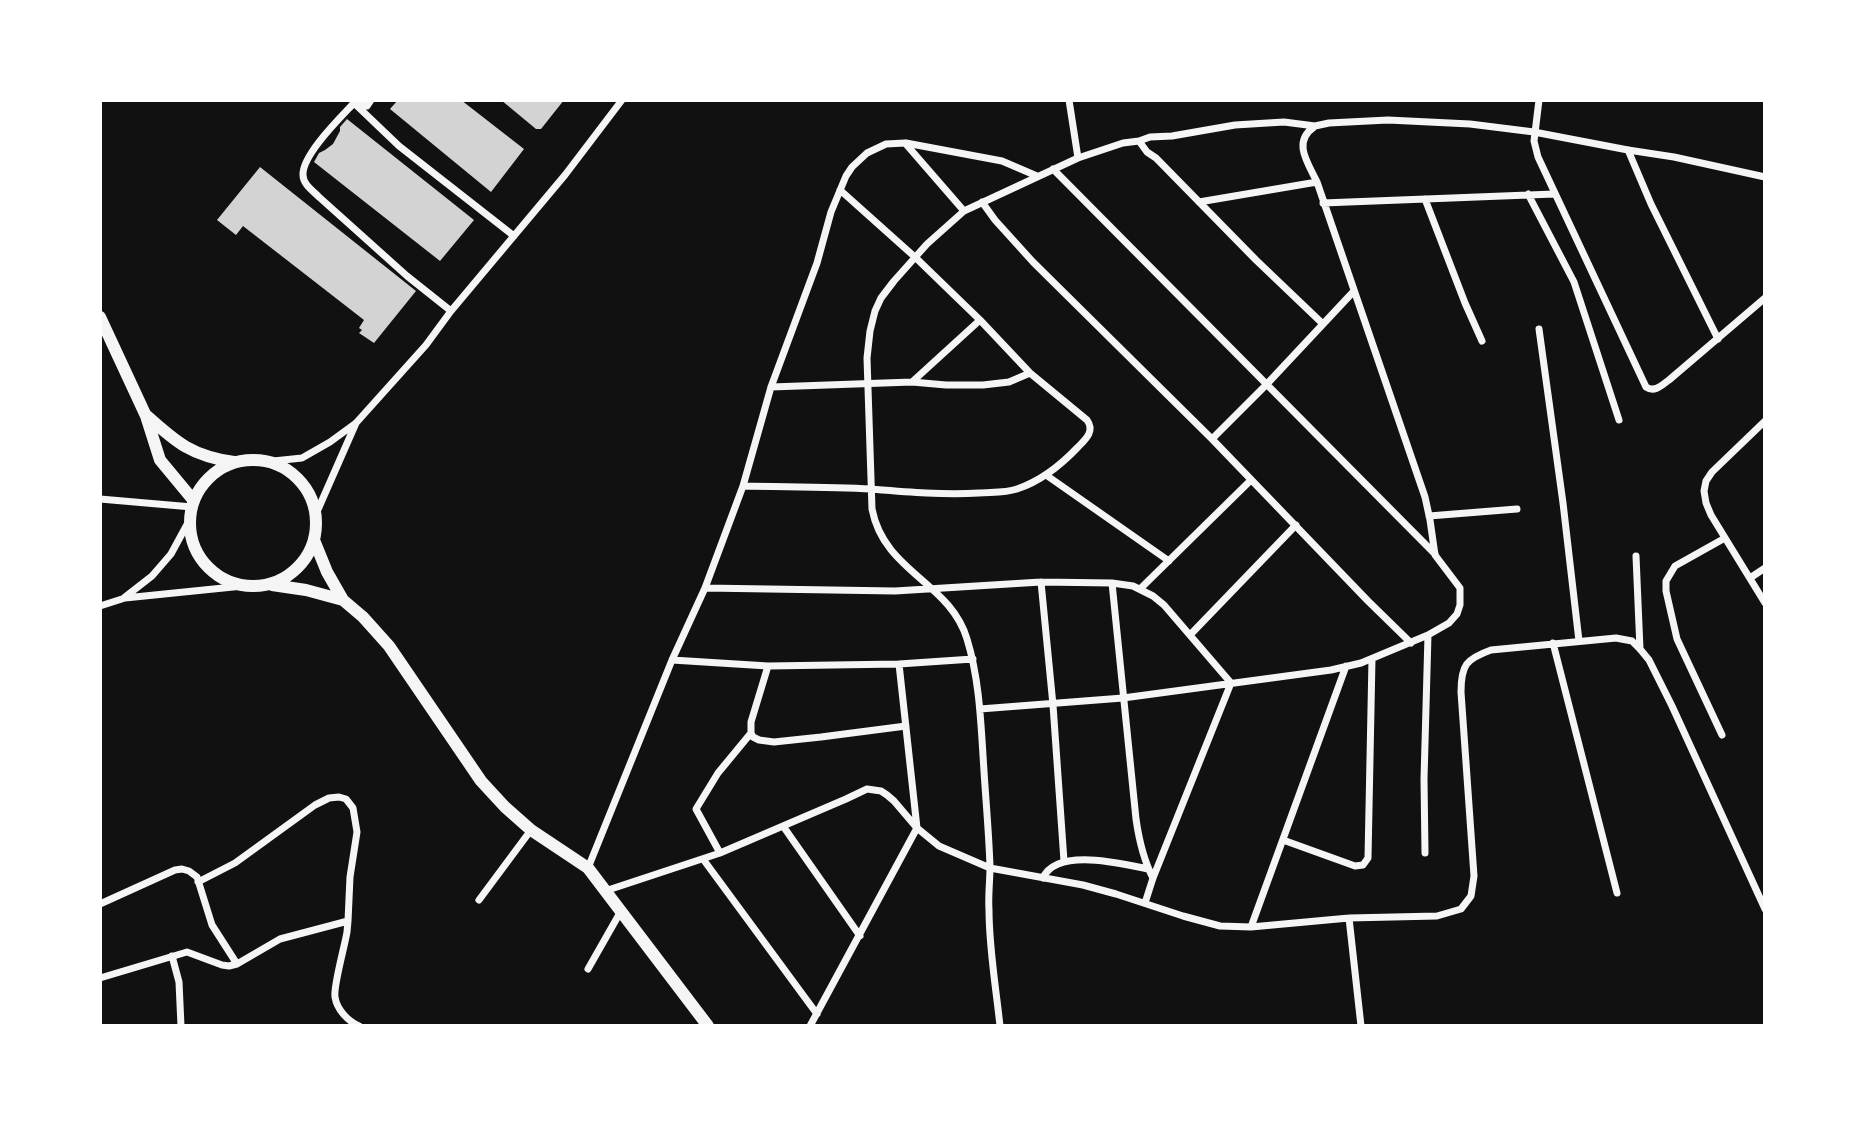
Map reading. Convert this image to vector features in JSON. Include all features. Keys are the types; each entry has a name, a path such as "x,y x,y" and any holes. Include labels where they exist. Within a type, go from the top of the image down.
{"street":[{"path":"354,103 366,106 370,100"},
{"path":"125,598 152,576 171,554 204,483 214,474 237,463 302,458 356,423 426,345 622,100"},
{"path":"1069,100 1078,158"},
{"path":"1539,100 1534,132 1538,157 1646,387 1650,390 1657,389 1765,298"},
{"path":"354,103 399,146 514,236"},
{"path":"354,103 319,142 304,164 303,177 306,185 451,312"},
{"path":"1000,1026 989,909 990,868 980,709 973,659 966,635 954,612 943,597 898,558 879,534 872,509 867,358 875,311 894,281 939,233 964,211 1078,158 1150,137 1258,122 1315,126 1388,120 1470,124 1534,132 1765,177"},
{"path":"1315,126 1305,134 1302,145 1425,497 1435,555"},
{"path":"1139,141 1147,152 1323,324"},
{"path":"905,143 964,211"},
{"path":"588,868 672,660 705,588 743,486 771,387 817,263 831,212 852,167 867,153 886,144 905,143 1002,160 1038,176"},
{"path":"1628,150 1651,204 1718,339"},
{"path":"980,709 1124,698 1346,666 1372,659 1428,635 1449,623 1457,614 1460,605 1460,588 1435,555 1053,169"},
{"path":"1199,202 1317,183"},
{"path":"743,486 871,489 909,493 1004,492 1046,475 1073,453 1090,432 1091,425 1087,420 1030,373 916,258 840,190"},
{"path":"1528,194 1574,282 1619,420"},
{"path":"1323,203 1554,194"},
{"path":"1425,199 1482,341"},
{"path":"982,202 1033,262 1212,439 1410,643"},
{"path":"1212,439 1354,291"},
{"path":"100,317 146,416 160,460 192,509 191,533 200,557 218,576 243,586"},
{"path":"912,382 980,320"},
{"path":"1539,329 1579,641"},
{"path":"771,387 912,382 946,385 996,384 1030,373"},
{"path":"146,416 176,442 193,451 237,463"},
{"path":"1765,421 1719,464 1706,481 1704,496 1711,515 1765,603"},
{"path":"316,514 356,423"},
{"path":"264,461 276,465 298,480 306,490 316,514 314,540 302,564 292,573 269,584"},
{"path":"1046,475 1169,561"},
{"path":"1140,589 1251,480"},
{"path":"100,499 192,509"},
{"path":"1429,516 1517,509"},
{"path":"1190,635 1296,525"},
{"path":"1722,736 1677,639 1666,581 1675,566 1725,538"},
{"path":"314,540 327,572 343,600 363,617 389,646 481,781 531,830 588,868 708,1026"},
{"path":"1636,556 1640,649"},
{"path":"1750,578 1765,568"},
{"path":"705,588 875,591 1041,582 1112,583 1140,589 1153,596 1231,683"},
{"path":"1041,582 1064,861"},
{"path":"1112,583 1137,827 1140,847 1153,878"},
{"path":"100,606 125,598 269,584 343,600"},
{"path":"1425,853 1428,635"},
{"path":"606,891 720,853 867,789 881,791 887,795 917,828 939,846 990,868 1083,886 1204,923 1251,927 1349,918 1437,916 1454,912 1467,903 1473,889 1474,876 1461,692 1463,668 1475,656 1491,650 1616,638 1632,641 1649,660 1765,909"},
{"path":"1553,643 1617,893"},
{"path":"672,660 768,666 900,664 973,659"},
{"path":"1283,840 1355,866 1363,865 1368,858 1372,659"},
{"path":"810,1026 917,828 900,664"},
{"path":"720,853 696,809 718,773 751,733 754,710 768,666"},
{"path":"1251,927 1346,666"},
{"path":"1145,903 1231,683"},
{"path":"751,733 759,740 774,741 906,726"},
{"path":"198,882 235,863 315,805 329,798 346,799 353,808 357,832 350,877 348,932 335,997 349,1021 359,1026"},
{"path":"783,826 860,936"},
{"path":"479,900 531,830"},
{"path":"703,859 817,1014"},
{"path":"1043,878 1053,866 1064,861 1108,862 1148,869"},
{"path":"100,904 176,870 189,870 197,877 212,925 237,964"},
{"path":"588,969 621,911"},
{"path":"1349,918 1361,1026"},
{"path":"100,978 187,952 229,966 280,939 348,921"},
{"path":"172,956 179,982 181,1026"}],"building":[{"path":"398,100 461,100 524,149 491,192 390,109"},
{"path":"501,100 564,100 541,129 536,129"},
{"path":"347,119 474,220 440,261 314,162 319,153 333,144 340,127"},
{"path":"260,167 416,291 374,343 359,333 364,320 243,226 236,235 217,220"}]}
